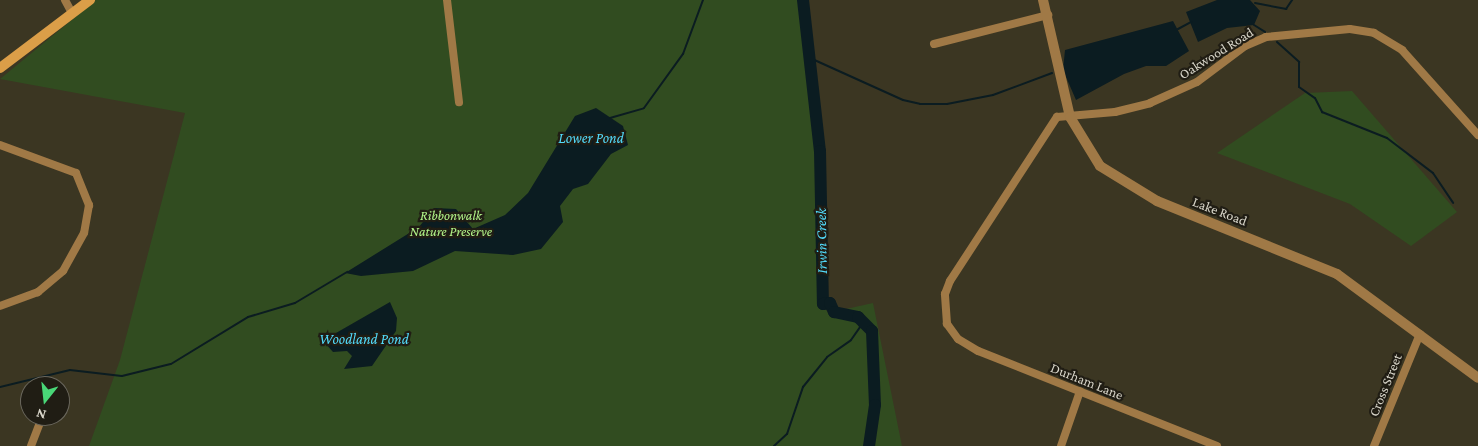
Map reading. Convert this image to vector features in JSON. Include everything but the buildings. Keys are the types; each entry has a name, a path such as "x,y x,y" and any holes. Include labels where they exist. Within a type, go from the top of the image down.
{"main road":[{"path":"0,68 90,0"}],"street":[{"path":"65,0 72,14"},
{"path":"447,0 459,102"},
{"name":"Lake Road","path":"1043,0 1048,15 1069,113 1091,156 1124,184 1320,265 1420,334 1478,378"},
{"path":"934,44 1048,15"},
{"name":"Oakwood Road","path":"1069,113 1115,112 1150,103 1197,82 1246,46 1266,37 1350,28 1374,33 1402,50 1478,135"},
{"name":"Durham Lane","path":"1069,113 1053,122 950,281 944,311 952,332 972,348 1217,446"},
{"path":"0,145 76,173 89,205 84,233 63,272 38,292 0,306"},
{"name":"Cross Street","path":"1374,446 1420,334"},
{"path":"1061,446 1080,391"},
{"path":"31,446 38,426"}],"green space":[{"name":"Ribbonwalk Nature Preserve","path":"96,0 803,0 820,151 823,304 828,313 873,303 902,446 89,446 120,360 185,113 0,79"},
{"path":"1352,91 1457,212 1411,246 1350,204 1217,153 1305,93"}],"water":[{"path":"1217,0 1250,0 1260,11 1254,25 1227,28 1198,42 1186,12"},
{"path":"1173,21 1189,51 1166,66 1146,66 1124,74 1076,100 1063,70 1065,50"},
{"name":"Lower Pond","path":"596,108 623,126 628,145 611,154 588,184 573,189 560,206 563,222 541,249 513,255 455,251 413,271 361,276 345,273 419,227 434,208 456,209 473,229 505,215 528,193 575,116"},
{"name":"Woodland Pond","path":"390,302 397,318 396,331 372,366 344,369 352,356 347,351 333,352 325,343 329,337"}],"waterway":[{"path":"610,118 644,108 683,54 703,0"},
{"name":"Irwin Creek","path":"803,0 820,151 823,304 830,303 834,312 858,317 872,331 875,405 869,446"},
{"path":"1255,3 1286,9 1292,0"},
{"path":"1178,29 1191,22"},
{"path":"1254,25 1265,32"},
{"path":"1277,42 1299,62 1299,87 1315,98 1322,112 1387,138 1433,173 1453,203"},
{"path":"810,58 903,100 920,104 947,104 993,95 1052,73"},
{"path":"0,387 70,370 122,376 171,364 248,317 295,303 347,272"},
{"path":"774,446 787,434 803,387 827,357 851,340 860,327 858,317"}]}
